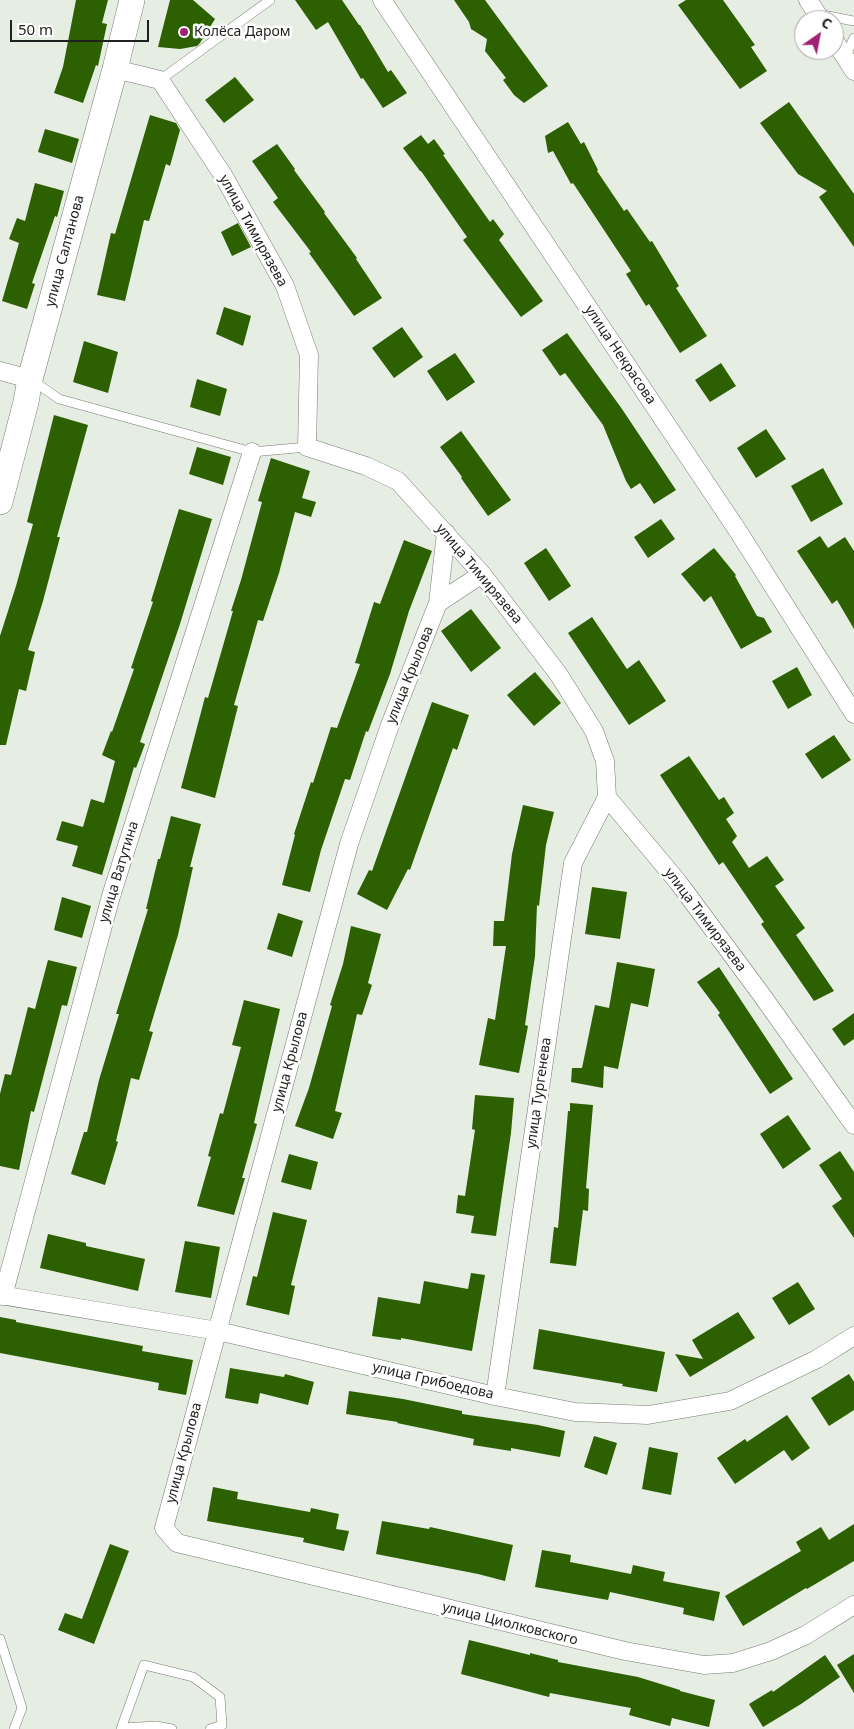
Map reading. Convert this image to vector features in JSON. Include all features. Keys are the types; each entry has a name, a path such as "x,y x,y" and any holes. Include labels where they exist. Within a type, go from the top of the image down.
{"main road":[{"name":"улица Салтанова","path":"0,502 30,379 115,69 132,0"}],"street":[{"name":"улица Некрасова","path":"382,0 738,532 854,714"},
{"path":"115,69 160,80"},
{"name":"улица Тимирязева","path":"160,80 223,175 285,286 309,355 307,447 366,466 398,481 482,574 559,675 594,731 605,761 607,797 678,882 761,994 854,1125"},
{"path":"0,371 30,379"},
{"name":"улица Ватутина","path":"2,1296 111,896 252,452"},
{"name":"улица Крылова","path":"164,1528 349,844 390,725 438,603 446,533"},
{"path":"438,603 482,574"},
{"name":"улица Тургенева","path":"495,1396 573,863 607,797"},
{"name":"улица Грибоедова","path":"2,1296 218,1331 495,1396 575,1412 648,1415 730,1402 817,1359 854,1336"},
{"name":"улица Циолковского","path":"164,1528 178,1543 625,1651 704,1665 733,1663 771,1651 806,1634 854,1606"}],"lane":[{"path":"160,80 270,0"},
{"path":"850,64 854,38"},
{"path":"30,379 59,399 252,452 307,447"},
{"path":"0,1639 22,1708 14,1729"},
{"path":"172,1729 156,1726 122,1728 144,1665 193,1677 220,1697 222,1725 210,1729"}],"building":[{"path":"76,0 108,0 102,23 107,24 98,66 96,65 83,103 54,93 63,67"},
{"name":"Колёса Даром","path":"170,0 193,0 215,19 197,46 180,49 158,47"},
{"path":"295,0 342,0 360,25 388,72 391,70 407,93 383,108 363,78 361,79 328,22 316,30"},
{"path":"454,0 485,0 548,86 524,103 514,95 503,80 506,78 485,51 487,39 471,29 469,22"},
{"path":"686,0 723,0 755,45 751,47 767,71 740,89 678,5"},
{"path":"235,77 254,100 224,123 205,100"},
{"path":"789,102 854,194 854,247 819,197 827,191 798,174 760,123"},
{"path":"150,115 176,123 180,130 170,166 166,164 149,221 144,220 125,301 97,295 111,233 115,234"},
{"path":"568,122 581,144 584,142 597,171 624,211 627,209 650,242 652,241 679,286 676,288 707,336 680,353 649,304 646,306 626,274 631,271 573,183 571,184 553,151 548,153 545,136"},
{"path":"45,129 79,139 72,163 38,152"},
{"path":"421,135 428,144 434,139 490,222 493,219 504,234 499,240 543,301 521,317 463,240 467,237 403,148"},
{"path":"277,144 357,258 382,298 354,316 309,253 311,252 273,202 278,198 252,161"},
{"path":"35,183 64,191 57,217 55,216 32,283 35,284 27,309 2,301 19,243 9,239 17,218 25,221"},
{"path":"238,223 251,247 232,256 221,232"},
{"path":"224,307 251,316 243,346 216,334"},
{"path":"402,327 423,357 394,378 372,348"},
{"path":"567,333 622,409 676,490 654,504 640,483 631,489 603,425 565,373 560,376 542,350"},
{"path":"84,341 118,352 108,393 73,382"},
{"path":"455,353 475,382 447,401 427,371"},
{"path":"721,363 736,386 710,402 695,380"},
{"path":"197,379 227,389 220,416 190,407"},
{"path":"54,415 88,425 57,537 60,537 43,601 28,650 35,652 26,691 19,689 6,745 0,745 0,636 33,524 27,522"},
{"path":"766,429 786,459 756,478 737,448"},
{"path":"461,431 511,500 488,516 440,447"},
{"path":"197,447 231,457 223,485 189,474"},
{"path":"271,458 310,471 302,498 316,502 311,517 295,512 279,573 263,621 258,620 234,705 238,706 215,798 181,788 205,697 208,698 233,611 231,611 262,502 258,501"},
{"path":"823,468 843,504 811,522 791,486"},
{"path":"179,509 212,519 180,624 140,742 145,744 136,768 134,767 102,875 72,866 78,846 56,840 62,821 83,827 91,799 104,803 115,761 102,755 134,669 131,668 153,602 151,601"},
{"path":"661,519 675,539 648,558 634,537"},
{"path":"820,536 828,548 845,537 854,551 854,629 837,600 832,604 797,551"},
{"path":"404,540 432,551 409,611 390,674 368,732 366,731 350,780 345,779 321,850 310,892 282,885 294,834 311,782 313,783 331,727 337,728 360,664 355,663 374,602 380,604"},
{"path":"546,548 571,586 549,601 524,563"},
{"path":"714,548 736,575 757,616 764,618 772,632 741,649 711,596 704,602 681,574"},
{"path":"471,609 501,648 471,672 441,631"},
{"path":"592,617 627,669 639,660 666,701 629,725 568,633"},
{"path":"797,667 812,695 788,709 772,681"},
{"path":"535,672 561,703 534,726 507,695"},
{"path":"432,702 469,715 457,750 453,748 410,870 408,869 387,910 357,894 369,870 372,871"},
{"path":"834,735 851,760 822,779 805,754"},
{"path":"689,756 719,800 724,797 734,813 726,819 737,836 732,842 749,868 767,856 784,880 775,886 805,928 796,935 834,991 814,1001 761,924 764,922 723,862 719,865 660,775"},
{"path":"523,805 554,812 546,845 539,906 537,905 535,956 525,1025 528,1026 519,1073 479,1065 488,1018 495,1020 506,946 493,946 494,921 504,921 512,854"},
{"path":"171,816 201,824 190,867 193,867 178,935 149,1031 153,1032 139,1080 131,1078 116,1141 118,1142 105,1185 71,1174 84,1132 87,1132 99,1080 119,1014 116,1014 148,909 146,909 158,859 160,859"},
{"path":"592,887 627,892 620,939 585,934"},
{"path":"62,897 91,906 82,938 54,930"},
{"path":"278,913 303,921 292,957 267,949"},
{"path":"351,926 381,934 368,983 372,985 362,1015 357,1014 335,1111 342,1113 333,1139 295,1126 309,1088 332,1006 330,1005 343,964"},
{"path":"48,960 77,967 67,1006 62,1005 34,1112 31,1111 19,1170 0,1166 0,1094 5,1074 11,1075 28,1007 35,1009"},
{"path":"617,962 655,969 648,1007 631,1003 618,1069 604,1066 603,1088 571,1082 572,1068 582,1068 595,1005 609,1008"},
{"path":"719,967 793,1079 770,1094 718,1015 720,1013 697,982"},
{"path":"244,1000 280,1009 254,1123 257,1124 242,1178 245,1178 234,1215 197,1206 211,1157 208,1156 220,1113 223,1114 241,1047 232,1045"},
{"path":"854,1013 854,1039 844,1046 832,1029"},
{"path":"475,1095 514,1098 511,1133 496,1236 471,1233 474,1216 456,1213 458,1195 465,1196 475,1130 472,1129"},
{"path":"570,1103 593,1105 586,1188 589,1189 588,1211 583,1210 576,1266 550,1263 554,1227 558,1228"},
{"path":"788,1115 811,1149 783,1169 760,1134"},
{"path":"840,1151 854,1172 854,1238 832,1206 842,1199 819,1165"},
{"path":"289,1154 318,1162 311,1190 281,1182"},
{"path":"273,1212 307,1220 291,1285 295,1286 289,1315 246,1305 253,1276 257,1277"},
{"path":"48,1234 86,1243 86,1246 145,1259 138,1291 40,1268"},
{"path":"185,1241 220,1247 211,1298 175,1292"},
{"path":"471,1273 485,1275 472,1351 401,1338 401,1340 372,1336 378,1297 420,1304 424,1281 468,1289"},
{"path":"798,1282 815,1309 789,1325 772,1298"},
{"path":"738,1312 755,1338 690,1377 675,1354 703,1359 692,1340"},
{"path":"0,1317 16,1320 16,1322 143,1346 142,1351 193,1360 186,1395 158,1390 159,1383 0,1353"},
{"path":"539,1329 665,1352 657,1392 622,1386 623,1384 533,1369"},
{"path":"230,1368 284,1377 285,1374 314,1382 308,1405 260,1393 258,1404 225,1398"},
{"path":"849,1374 854,1382 854,1410 829,1426 811,1398"},
{"path":"349,1391 403,1399 462,1411 462,1414 538,1425 565,1431 560,1457 511,1448 511,1451 473,1445 474,1439 398,1422 346,1414"},
{"path":"787,1415 810,1448 792,1461 784,1450 735,1484 717,1458 745,1439 747,1442"},
{"path":"594,1436 617,1443 607,1475 584,1467"},
{"path":"649,1447 678,1453 671,1495 642,1489"},
{"path":"213,1487 238,1492 237,1499 310,1512 311,1508 339,1514 336,1529 349,1531 344,1551 303,1542 304,1538 207,1521"},
{"path":"382,1521 429,1529 430,1527 513,1545 505,1581 376,1554"},
{"path":"854,1524 854,1561 743,1626 725,1596 801,1551 796,1542 821,1527 829,1540"},
{"path":"110,1544 129,1551 94,1644 58,1630 65,1613 82,1619"},
{"path":"542,1550 571,1555 570,1562 631,1574 633,1565 665,1572 663,1581 720,1592 714,1621 683,1614 684,1608 610,1592 608,1600 535,1587"},
{"path":"469,1640 530,1655 530,1653 558,1660 558,1662 638,1677 715,1700 709,1727 672,1718 670,1726 629,1715 631,1708 550,1693 549,1697 461,1674"},
{"path":"854,1654 854,1693 837,1665"},
{"path":"825,1655 840,1677 763,1727 749,1704 772,1690 773,1692"}],"place":[{"name":"Колёса Даром","path":"184,32"}]}
